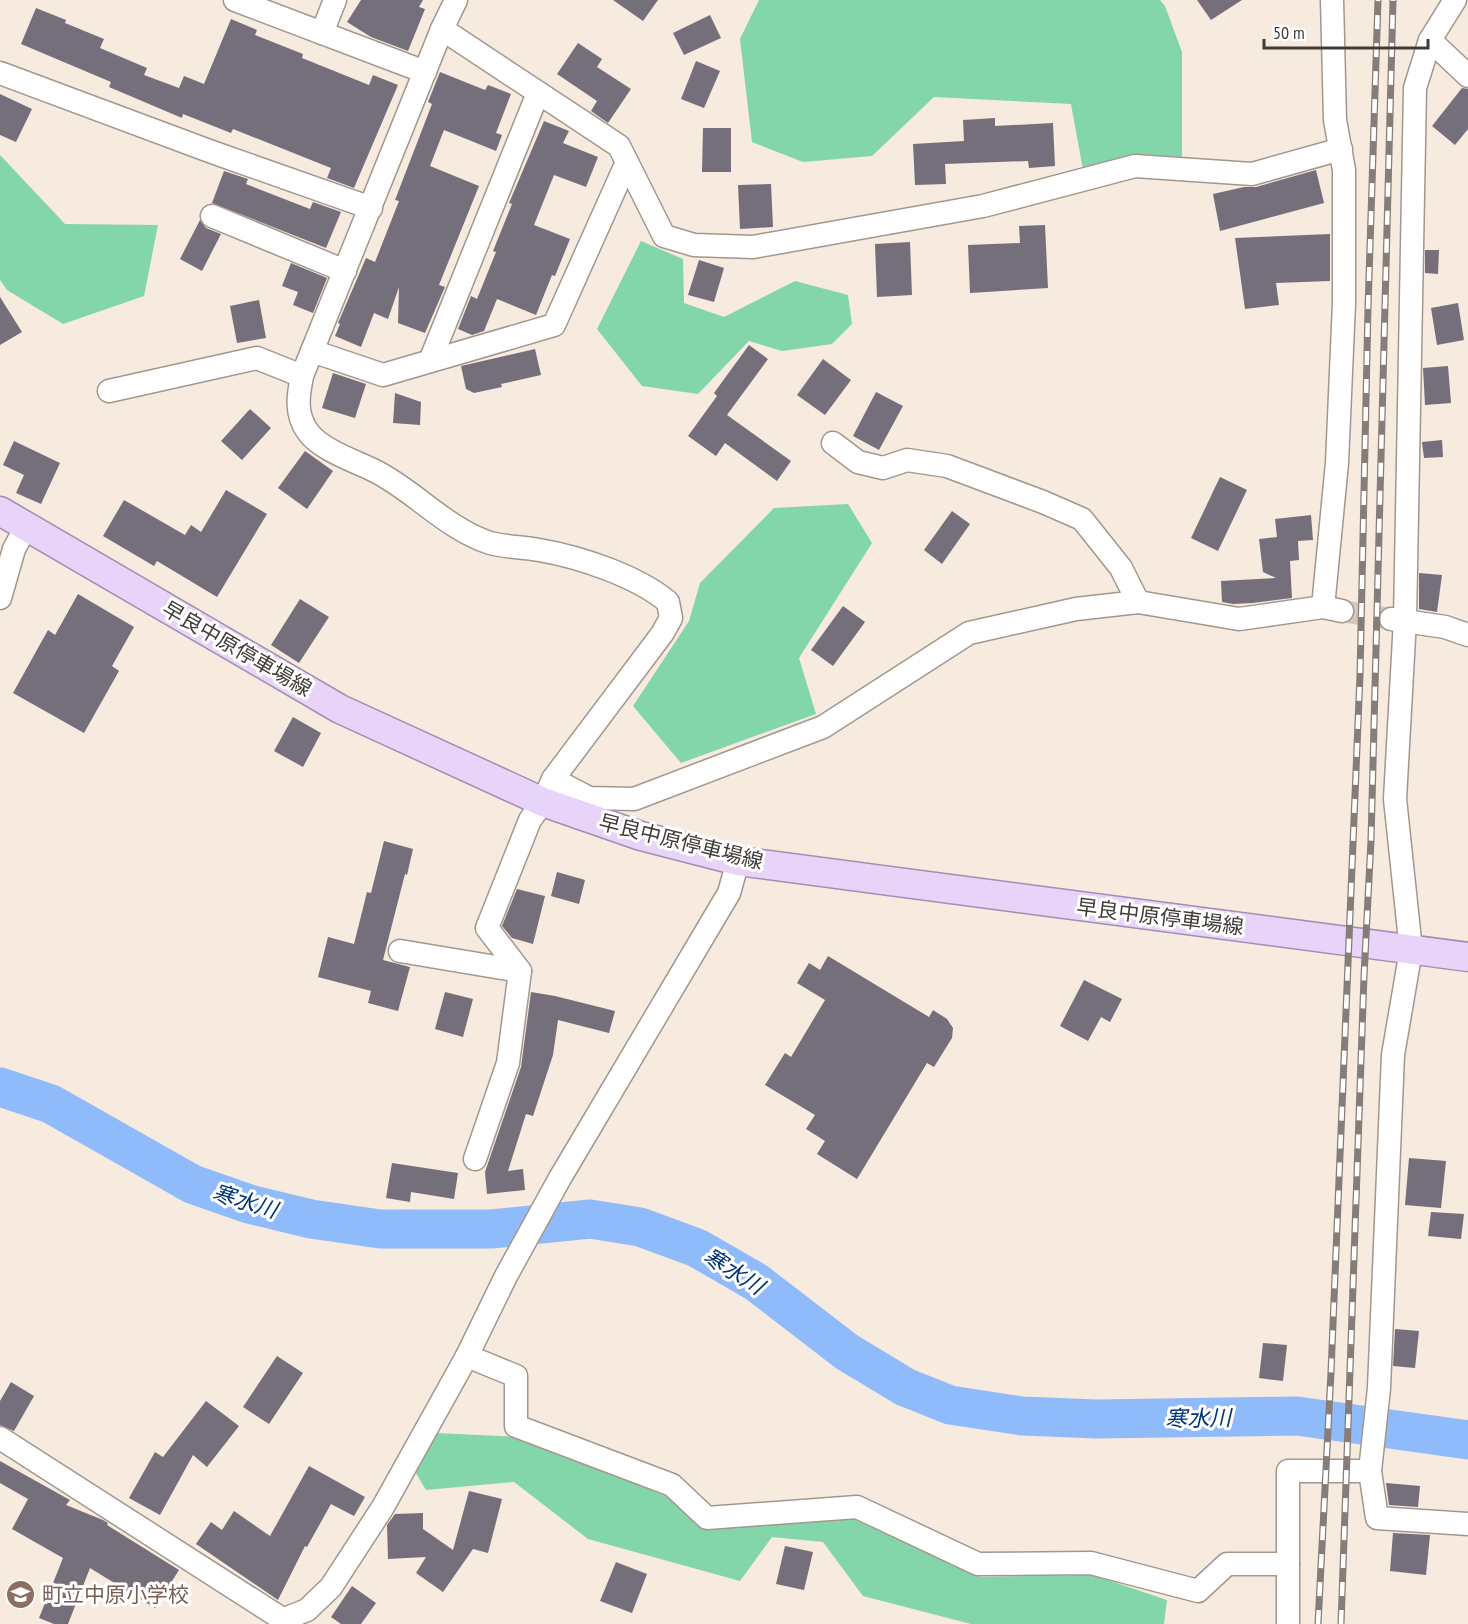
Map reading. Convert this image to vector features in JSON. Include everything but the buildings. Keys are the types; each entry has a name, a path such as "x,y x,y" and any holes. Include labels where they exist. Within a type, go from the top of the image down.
{"main road":[{"name":"早良中原停車場線","path":"0,511 340,709 548,791 641,836 738,861 1468,957"}],"street":[{"path":"235,0 425,72"},
{"path":"322,33 335,0"},
{"path":"456,0 442,29 302,376 297,397 300,415 309,433 336,453 375,471 400,486 453,526 490,543 581,560 652,589 669,602 671,618 662,634 548,791 530,820 487,928 520,971 508,1063 475,1159"},
{"path":"548,791 590,798 634,799 823,727 969,633 1076,609 1138,602 1239,619 1333,609 1344,303 1344,170 1335,120 1332,0"},
{"path":"1455,0 1430,40 1415,88 1397,620 1395,799 1411,950 1393,1055 1379,1388 1370,1472 1377,1518 1468,1524"},
{"path":"442,29 619,146 664,236 694,245 753,247 983,206 1135,165 1252,174 1341,149"},
{"path":"1430,40 1468,76"},
{"path":"0,73 371,208"},
{"path":"430,361 538,93"},
{"path":"312,351 383,375 554,325 627,162"},
{"path":"212,216 345,271"},
{"path":"109,391 258,358 302,376"},
{"path":"833,443 858,462 883,468 907,460 947,466 1082,519 1121,568 1138,602"},
{"path":"0,598 14,549 26,527"},
{"path":"1397,620 1445,627 1468,635"},
{"path":"0,1438 285,1623 307,1610 331,1587 383,1507 467,1356 506,1276 560,1178 729,893 738,861"},
{"path":"400,951 520,971"},
{"path":"467,1356 516,1376 516,1426 672,1485 707,1518 857,1507 978,1564 1091,1563 1198,1592 1227,1564 1288,1564"},
{"path":"1288,1624 1288,1471 1370,1472"}],"green space":[{"path":"759,0 1160,0 1165,6 1182,52 1182,159 1146,154 1083,170 1071,104 934,97 872,156 803,162 752,142 740,39"},
{"path":"0,155 65,224 158,225 144,296 63,324 7,290 0,280"},
{"path":"641,241 683,259 684,303 724,317 795,281 848,295 852,324 832,344 782,351 749,341 698,394 642,386 597,329"},
{"path":"848,504 872,543 799,658 816,714 681,763 633,706 689,621 700,583 774,508"},
{"path":"436,1433 521,1437 670,1498 702,1526 853,1519 980,1577 1093,1575 1167,1600 1164,1624 971,1624 863,1596 823,1542 772,1537 740,1581 588,1539 514,1482 426,1490 414,1470"}],"waterway":[{"name":"寒水川","path":"0,1087 51,1104 192,1184 249,1204 311,1219 380,1229 491,1229 590,1219 640,1227 697,1248 756,1282 847,1352 905,1387 950,1405 1022,1416 1097,1419 1297,1416 1468,1440"}],"tunnel":[{"path":"1342,611 1390,619"}],"railway":[{"path":"1318,1624 1331,1372 1360,675 1378,0"},
{"path":"1341,1624 1371,840 1393,0"}],"place":[{"name":"町立中原小学校","path":"21,1595"}]}
